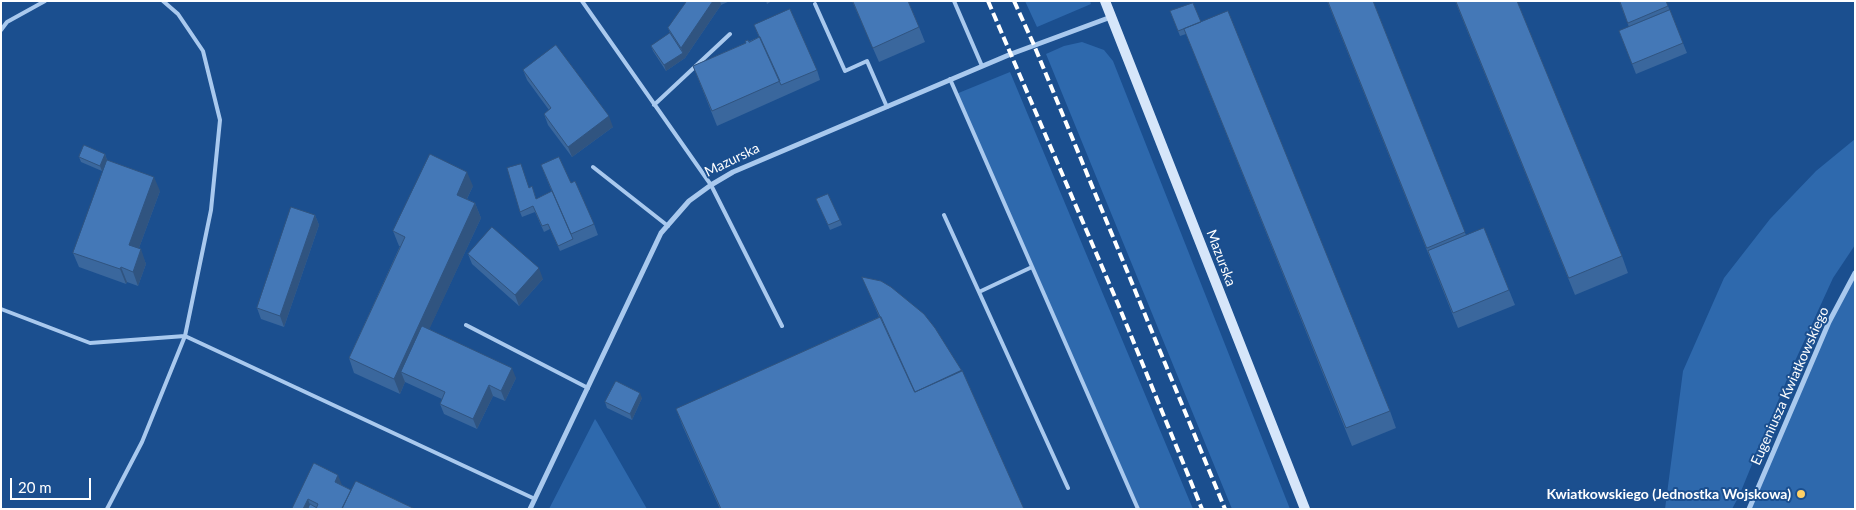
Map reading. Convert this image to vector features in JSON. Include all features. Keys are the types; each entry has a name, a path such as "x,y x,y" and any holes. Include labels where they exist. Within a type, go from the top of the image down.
{"main road":[{"name":"Mazurska","path":"1105,1 1305,509"}],"street":[{"name":"Mazurska","path":"530,509 662,234 689,201 732,172 950,79 1034,45 1111,17"},
{"name":"Eugeniusza Kwiatkowskiego","path":"1749,509 1829,322 1855,273"}],"lane":[{"path":"1,30 7,22 46,1"},
{"path":"107,509 142,442 185,336 211,210 220,120 203,51 178,14 163,1"},
{"path":"582,1 711,185 782,326"},
{"path":"954,1 982,66"},
{"path":"815,4 845,71 868,61 887,107"},
{"path":"654,105 730,34"},
{"path":"950,79 1138,509"},
{"path":"593,167 668,226"},
{"path":"944,215 1068,488"},
{"path":"979,292 1032,267"},
{"path":"1,309 90,343 185,336 535,499"},
{"path":"466,325 588,388"}],"shaded area":[{"path":"1025,1 1090,1 1091,4 1037,27"},
{"path":"1082,42 1104,50 1113,61 1290,509 1232,509 1046,54 1064,46"},
{"path":"1010,72 1193,509 1138,509 956,94"},
{"path":"1855,139 1855,245 1833,278 1790,372 1739,496 1732,509 1665,509 1683,371 1724,278 1770,219 1816,171"},
{"path":"1855,273 1855,509 1749,509 1829,322"},
{"path":"595,419 597,422 647,509 549,509"}],"building":[{"path":"687,1 713,1 681,48 668,28"},
{"path":"853,1 908,1 919,27 873,48"},
{"path":"1328,1 1373,1 1465,232 1427,248"},
{"path":"1456,1 1517,1 1622,256 1569,278"},
{"path":"1620,1 1666,1 1668,6 1628,23"},
{"path":"1193,3 1201,22 1178,31 1170,11"},
{"path":"790,9 817,70 781,85 754,25"},
{"path":"1670,10 1683,43 1632,64 1619,31"},
{"path":"1228,11 1390,411 1346,428 1184,29"},
{"path":"670,33 683,53 664,65 651,46"},
{"path":"760,37 780,81 712,111 693,66 746,43 745,41 748,40 749,42"},
{"path":"556,45 609,116 568,147 544,114 551,108 523,70"},
{"path":"84,145 105,154 100,166 79,157"},
{"path":"430,154 467,172 457,195 475,203 394,379 349,358 405,237 393,231"},
{"path":"559,157 571,183 575,181 594,224 571,234 541,165"},
{"path":"107,160 154,177 129,245 141,249 133,272 73,253"},
{"path":"521,164 529,188 532,186 536,199 552,191 573,239 558,246 548,224 542,226 533,206 520,212 507,168"},
{"path":"828,194 840,220 828,225 816,199"},
{"path":"291,207 315,215 280,316 257,308"},
{"path":"492,227 539,268 515,295 468,254"},
{"path":"1484,228 1509,290 1453,313 1428,251"},
{"path":"862,277 881,281 924,314 962,371 915,392"},
{"path":"881,317 915,392 962,370 1024,509 721,509 676,409"},
{"path":"422,326 512,368 501,391 489,385 473,419 440,404 445,392 401,372"},
{"path":"616,381 640,393 630,414 605,402"},
{"path":"314,463 338,475 335,482 351,490 342,509 316,509 318,504 308,499 303,509 292,509"},
{"path":"356,481 415,509 342,509"},
{"path":"310,504 317,508 308,509"}],"railway":[{"path":"988,1 1118,304 1202,509"},
{"path":"1014,1 1034,45 1225,509"}],"place":[{"name":"Kwiatkowskiego (Jednostka Wojskowa)","path":"1801,494"}]}
